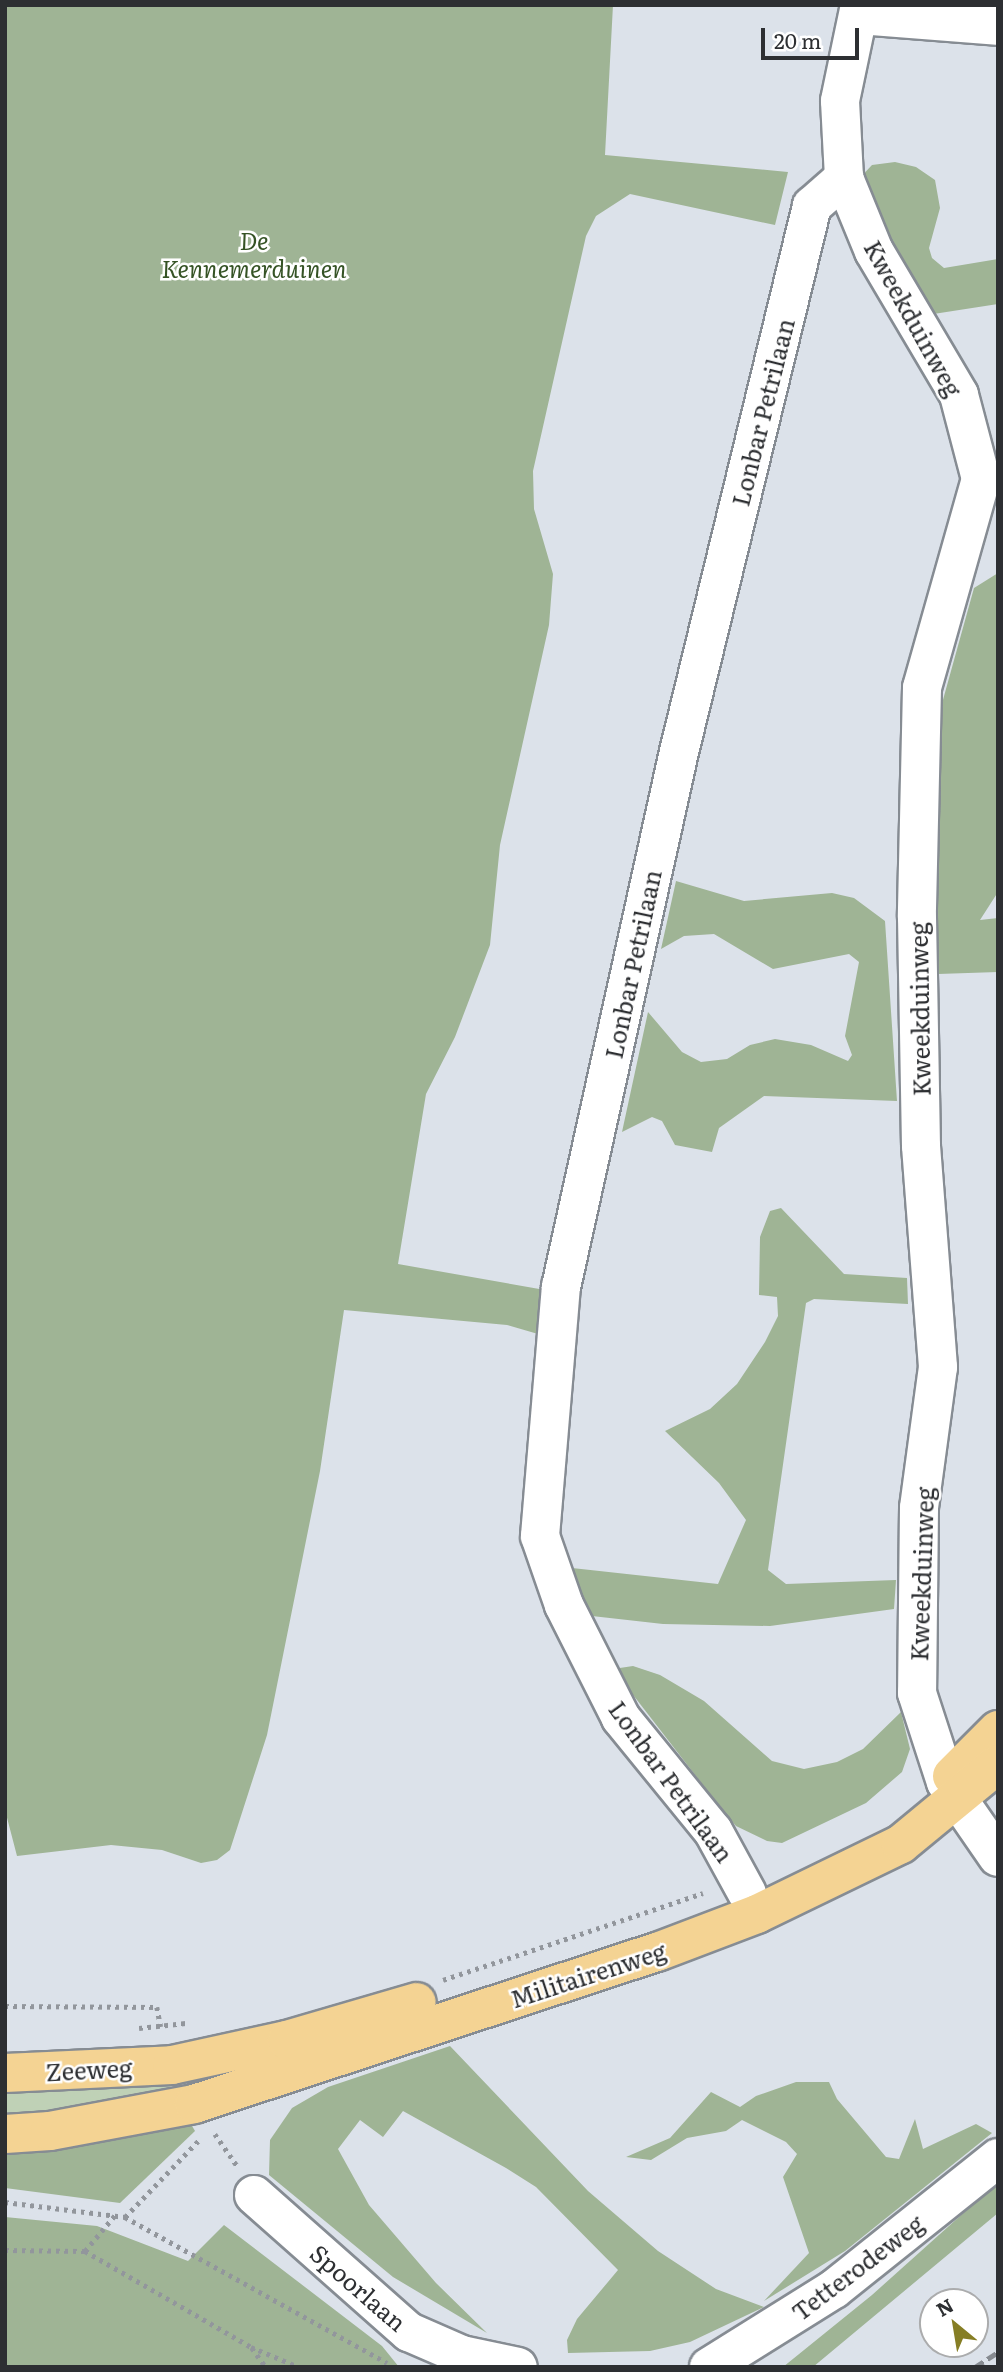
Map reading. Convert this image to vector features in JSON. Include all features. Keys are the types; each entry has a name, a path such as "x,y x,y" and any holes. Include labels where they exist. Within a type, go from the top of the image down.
{"main road":[{"name":"Militairenweg","path":"145,2116 194,2104 657,1952 757,1914 901,1844 951,1792 998,1730"},
{"name":"Militairenweg","path":"172,2065 287,2040 649,1933 745,1886 893,1821 951,1792 998,1764"},
{"name":"Zeeweg","path":"5,2073 172,2065"},
{"name":"Zeeweg","path":"5,2134 145,2116"}],"street":[{"path":"844,178 840,101 859,10 998,26"},
{"name":"Kweekduinweg","path":"844,178 874,251 958,395 981,480 922,688 917,917 921,1132 938,1367 919,1508 917,1693 951,1792 998,1857"},
{"name":"Lonbar Petrilaan","path":"745,1886 713,1831 621,1718 564,1605 540,1536 561,1287 678,756 812,206 844,178"},
{"name":"Tetterodeweg","path":"709,2367 834,2289 998,2158"},
{"name":"Spoorlaan","path":"254,2195 409,2332 462,2356 518,2367"}],"path":[{"path":"440,1981 745,1886"},
{"path":"5,2006 157,2007"},
{"path":"125,2217 165,2171 211,2129 254,2195"},
{"path":"5,2202 125,2217 394,2367"},
{"path":"85,2251 115,2214"},
{"path":"5,2250 85,2251 251,2347 299,2367"},
{"path":"251,2347 266,2367"}],"green space":[{"name":"De Kennemerduinen","path":"5,5 613,5 605,155 788,172 775,225 630,194 596,216 586,236 533,471 534,509 553,574 549,625 500,845 490,945 455,1037 426,1094 398,1264 545,1290 538,1334 507,1325 344,1310 320,1471 267,1735 230,1850 217,1860 201,1863 162,1850 111,1845 17,1856 5,1810"},
{"path":"895,162 916,167 935,180 940,208 929,248 932,258 944,268 998,259 998,304 927,315 857,181 872,165"},
{"path":"998,573 998,892 980,920 998,918 998,972 938,974 932,782 941,707 974,588"},
{"path":"676,881 744,901 832,893 854,898 885,921 897,1101 764,1096 719,1128 712,1152 675,1145 662,1121 652,1117 622,1132 648,1012 682,1052 701,1062 727,1059 750,1045 775,1039 811,1045 848,1061 852,1055 845,1036 859,962 849,954 773,969 714,934 684,936 661,949"},
{"path":"781,1208 844,1274 907,1278 908,1304 814,1299 806,1303 768,1570 786,1584 896,1580 894,1609 770,1626 663,1624 583,1615 572,1568 718,1584 746,1520 719,1483 665,1431 710,1409 737,1384 765,1342 778,1316 777,1297 759,1295 760,1237 770,1211"},
{"path":"633,1666 660,1675 704,1701 772,1761 804,1769 837,1762 863,1749 901,1712 910,1749 902,1772 866,1803 782,1843 767,1841 736,1826 613,1669"},
{"path":"450,2046 588,2191 658,2251 716,2289 764,2307 690,2342 650,2351 568,2353 567,2340 577,2319 618,2270 536,2187 506,2168 403,2111 383,2137 360,2120 338,2149 369,2205 436,2283 487,2333 393,2277 269,2175 270,2140 292,2108 328,2087"},
{"path":"163,2077 176,2093 5,2121 5,2083"},
{"path":"796,2082 829,2082 837,2099 886,2157 899,2159 915,2119 923,2149 976,2124 992,2133 845,2251 764,2301 809,2253 783,2177 797,2154 786,2142 742,2120 726,2131 687,2138 651,2160 626,2157 670,2138 711,2092 740,2107 756,2096"},
{"path":"185,2114 195,2131 120,2203 5,2188 5,2149"},
{"path":"998,2182 998,2213 813,2367 783,2367 872,2295"},
{"path":"5,2217 97,2226 188,2261 224,2225 382,2346 399,2367 5,2367"}],"railway":[{"path":"975,2367 998,2352"}]}
